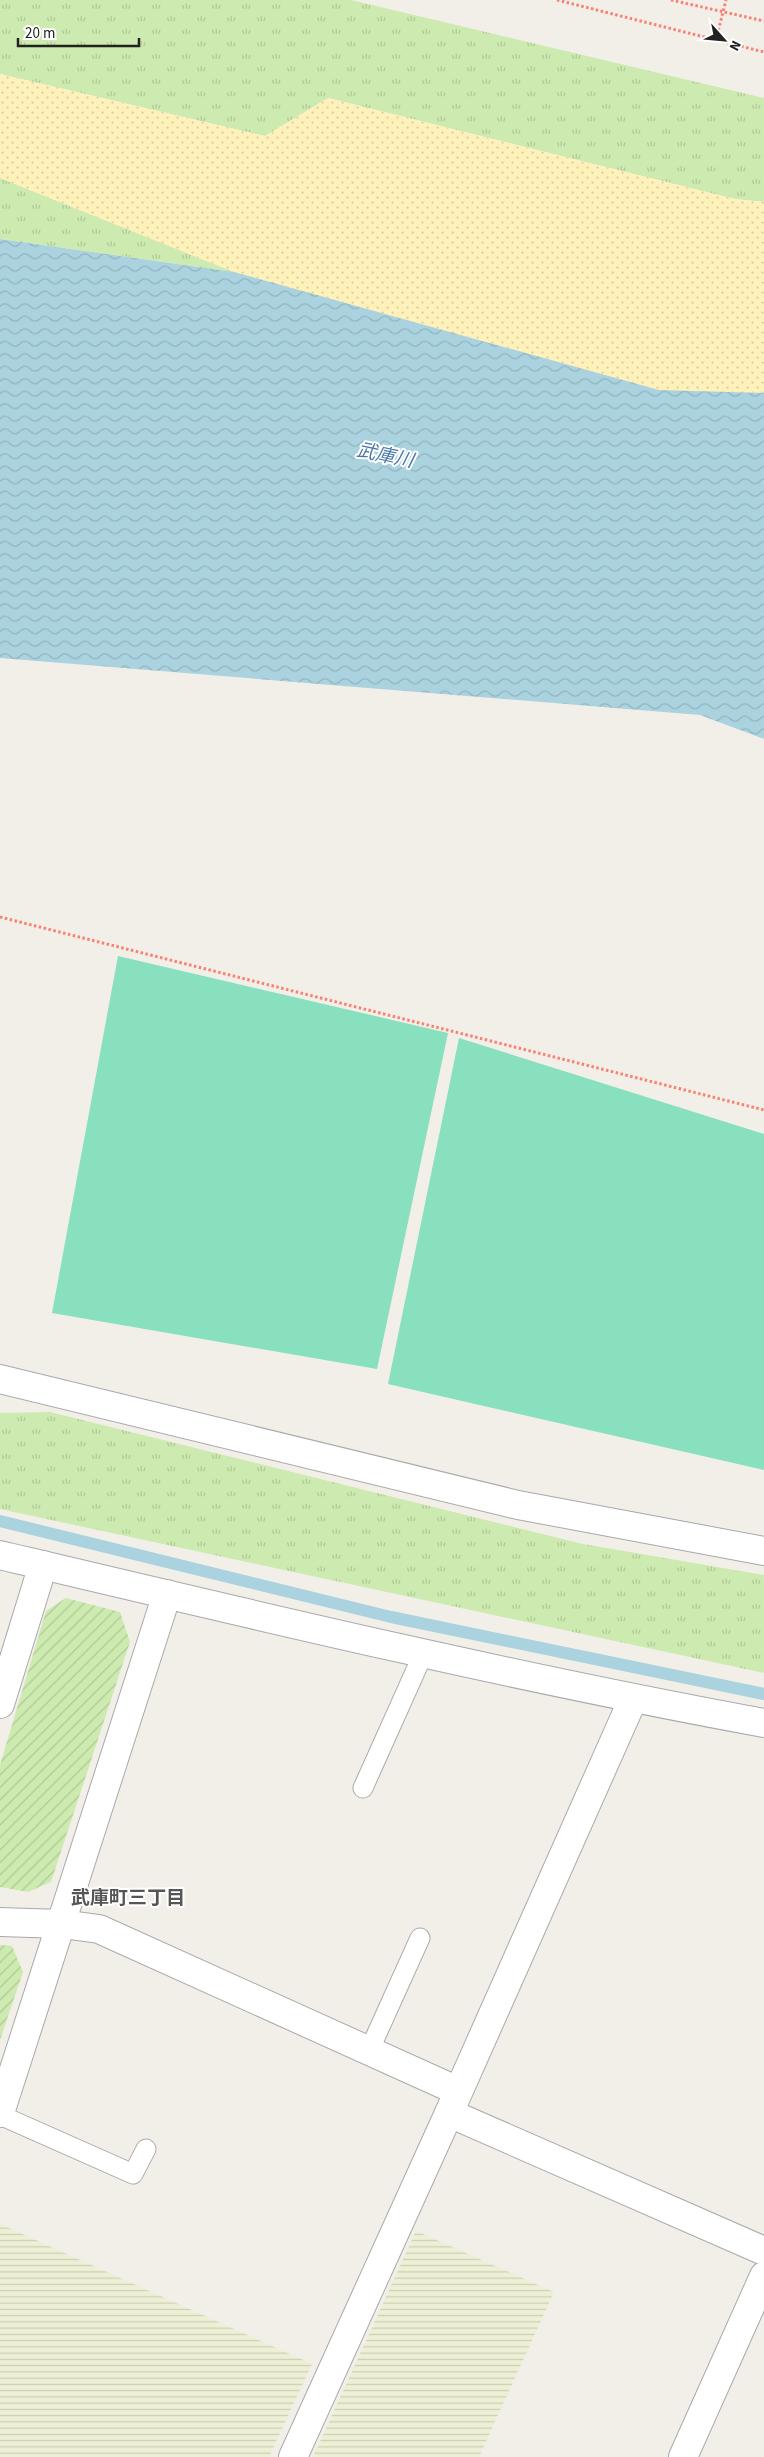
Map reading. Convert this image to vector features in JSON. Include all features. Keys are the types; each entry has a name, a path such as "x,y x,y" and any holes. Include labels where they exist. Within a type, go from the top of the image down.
{"street":[{"path":"0,1379 518,1505 764,1550"},
{"path":"0,1394 50,1391"},
{"path":"0,1555 633,1699 764,1723"},
{"path":"0,1704 43,1565"},
{"path":"0,2114 166,1594"},
{"path":"293,2457 633,1699"},
{"path":"0,1922 62,1924 100,1929 369,2051 453,2102 764,2252"},
{"path":"683,2457 764,2276"}],"lane":[{"path":"363,1788 424,1652"},
{"path":"369,2051 420,1938"},
{"path":"0,2114 133,2174 146,2149"}],"path":[{"path":"557,0 764,52"},
{"path":"671,0 764,22"},
{"path":"716,40 726,0"},
{"path":"0,916 764,1110"}],"green space":[{"path":"0,0 351,0 764,98 764,202 735,199 328,98 265,136 0,74"},
{"path":"0,178 234,272 0,239"},
{"path":"118,956 448,1033 377,1369 52,1313"},
{"path":"459,1038 764,1134 764,1470 388,1384"},
{"path":"50,1412 583,1544 764,1575 764,1673 0,1509 0,1413"},
{"path":"66,1598 120,1612 130,1642 51,1882 28,1892 0,1887 0,1765 46,1611"},
{"path":"0,1945 12,1946 23,1972 0,2040"},
{"path":"0,2224 312,2364 269,2457 0,2457"},
{"path":"416,2231 554,2292 479,2457 313,2457"}],"sand":[{"path":"0,74 265,136 328,98 735,199 764,202 764,393 659,390 234,272 0,178"}],"water":[{"name":"武庫川","path":"0,239 234,272 659,390 764,393 764,739 700,715 0,658"}],"waterway":[{"path":"0,1521 391,1617 764,1694"}],"district":[{"name":"武庫町三丁目","path":"128,1898"}]}
